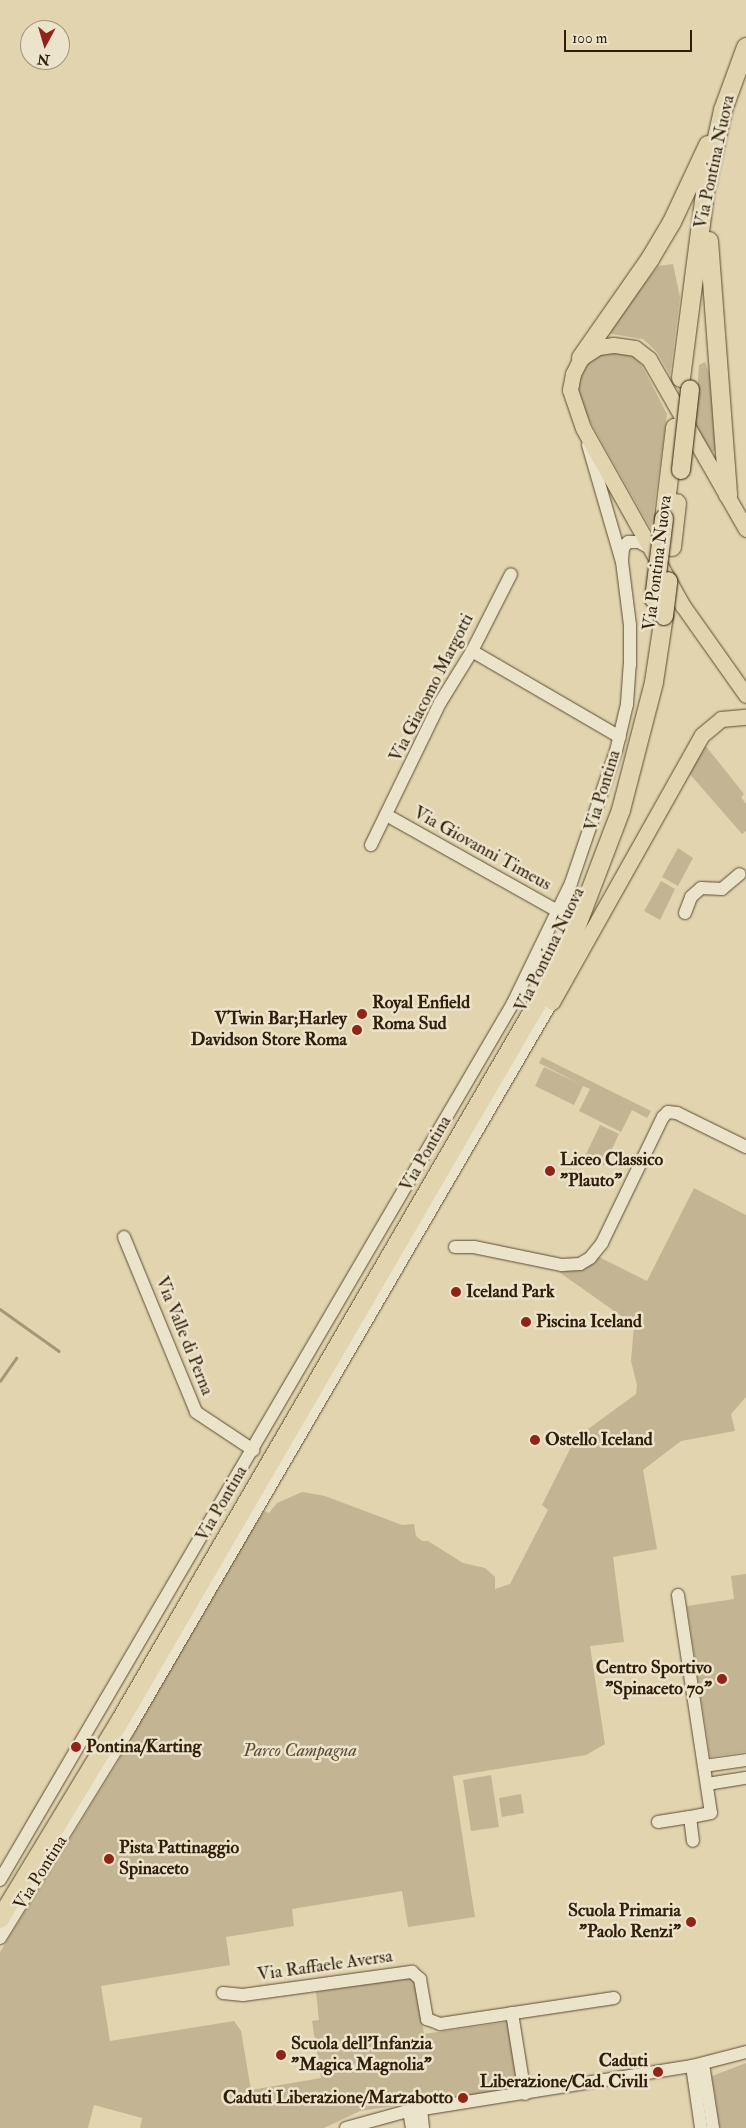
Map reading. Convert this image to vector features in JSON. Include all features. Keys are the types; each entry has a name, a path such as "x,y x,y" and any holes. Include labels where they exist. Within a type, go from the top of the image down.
{"highway":[{"name":"Via Pontina Nuova","path":"500,1059 576,928 621,810 654,682 664,616 681,470 686,384 705,192 723,110 746,47"},
{"name":"Via Pontina Nuova","path":"500,1059 566,924 612,803 636,715 654,599 675,428 686,384 709,241 733,113 746,78"},
{"path":"578,362 650,259 672,222 723,110"},
{"path":"709,241 728,495"},
{"path":"500,1059 552,1002"},
{"name":"Via Pontina","path":"0,1919 7,1899 500,1059"},
{"path":"0,1926 7,1899"}],"main road":[{"path":"578,362 598,347 613,344 630,347 644,355 657,370 746,529"},
{"name":"Via Pontina","path":"578,362 571,398 583,428"},
{"path":"583,428 650,548 701,634 746,695"},
{"name":"Via Pontina","path":"552,1002 702,735 721,719 746,717"}],"street":[{"name":"Via Pontina","path":"0,1880 513,1003 559,912 590,834 620,736 628,691 631,649 622,562 583,428"},
{"path":"728,495 746,511"},
{"path":"622,562 622,550 628,542 639,542 650,548"},
{"name":"Via Giacomo Margotti","path":"371,846 388,816 440,703 472,651 511,574"},
{"path":"472,651 620,736"},
{"name":"Via Giovanni Timeus","path":"388,816 559,912"},
{"path":"685,913 691,897 701,888 722,889 740,874"},
{"name":"Via Pontina","path":"0,1938 129,1729 552,1002"},
{"path":"455,1247 474,1247 562,1265 580,1264 590,1258 602,1243 663,1117 668,1112 677,1113 746,1147"},
{"name":"Via Valle di Perna","path":"124,1237 196,1412 253,1450"},
{"path":"658,1822 711,1813 678,1595"},
{"path":"704,1766 746,1760"},
{"path":"707,1784 746,1778"},
{"path":"690,1817 693,1841"},
{"name":"Via Raffaele Aversa","path":"223,1993 243,1995 410,1972 420,1980 426,2017 431,2023 441,2024 614,1998"},
{"path":"512,2013 525,2094"},
{"path":"346,2128 415,2110 698,2065 746,2052"},
{"path":"698,2065 701,2128"},
{"path":"698,2065 713,2128"},
{"path":"412,2128 415,2110"},
{"path":"415,2110 424,2128"}],"green space":[{"path":"673,264 680,297 670,375 657,352 643,339 606,333 658,266"},
{"path":"601,349 633,356 641,364 667,414 651,529 578,400 577,376 586,361"},
{"path":"705,362 712,382 718,444 713,453 695,427 699,365"},
{"path":"705,745 744,794 741,797 746,804 746,831 742,834 688,772"},
{"path":"678,848 693,858 678,886 662,877"},
{"path":"661,881 675,889 660,920 644,911"},
{"path":"542,1057 651,1111 647,1118 632,1110 621,1132 579,1111 590,1089 583,1086 574,1105 535,1086 544,1067 582,1085 539,1063"},
{"path":"600,1125 619,1134 604,1166 585,1156"},
{"name":"Parco Campagna","path":"694,1188 746,1215 746,1397 731,1414 735,1431 681,1441 643,1470 657,1549 613,1557 624,1642 590,1646 605,1744 586,1755 453,1776 475,1917 408,1927 402,1891 292,1909 294,1926 226,1937 230,1965 101,1986 110,2041 234,2021 241,2031 251,2090 321,2078 312,2021 319,2020 316,1992 415,1977 424,2034 507,2022 518,2088 360,2111 324,2128 140,2128 142,2118 94,2105 88,2128 0,2128 0,1952 117,1763 216,1587 264,1511 269,1513 277,1503 302,1492 325,1496 402,1525 414,1524 416,1536 422,1541 428,1541 463,1563 485,1568 495,1577 495,1589 510,1584 548,1510 542,1505 570,1449 584,1432 636,1394 637,1385 631,1361 634,1325 559,1272 582,1270 597,1256 647,1281"},
{"name":"Centro Sportivo \"Spinaceto 70\"","path":"746,1574 746,1752 710,1757 687,1606 734,1599 731,1576"},
{"path":"491,1775 499,1827 471,1831 463,1780"},
{"path":"521,1794 524,1813 502,1817 499,1798"},
{"path":"746,2063 746,2128 720,2128 712,2076"}],"waterway":[{"path":"0,1309 59,1351"},
{"path":"0,1381 16,1358"}],"place":[{"name":"Royal Enfield Roma Sud","path":"362,1014"},
{"name":"VTwin Bar;Harley Davidson Store Roma","path":"357,1030"},
{"name":"Liceo Classico \"Plauto\"","path":"550,1171"},
{"name":"Iceland Park","path":"456,1292"},
{"name":"Piscina Iceland","path":"526,1322"},
{"name":"Ostello Iceland","path":"535,1440"},
{"name":"Centro Sportivo \"Spinaceto 70\"","path":"722,1679"},
{"name":"Pontina/Karting","path":"76,1747"},
{"name":"Pista Pattinaggio Spinaceto","path":"109,1859"},
{"name":"Scuola Primaria \"Paolo Renzi\"","path":"691,1922"},
{"name":"Scuola dell'Infanzia \"Magica Magnolia\"","path":"281,2055"},
{"name":"Caduti Liberazione/Cad. Civili","path":"658,2072"},
{"name":"Caduti Liberazione/Marzabotto","path":"463,2098"}]}
